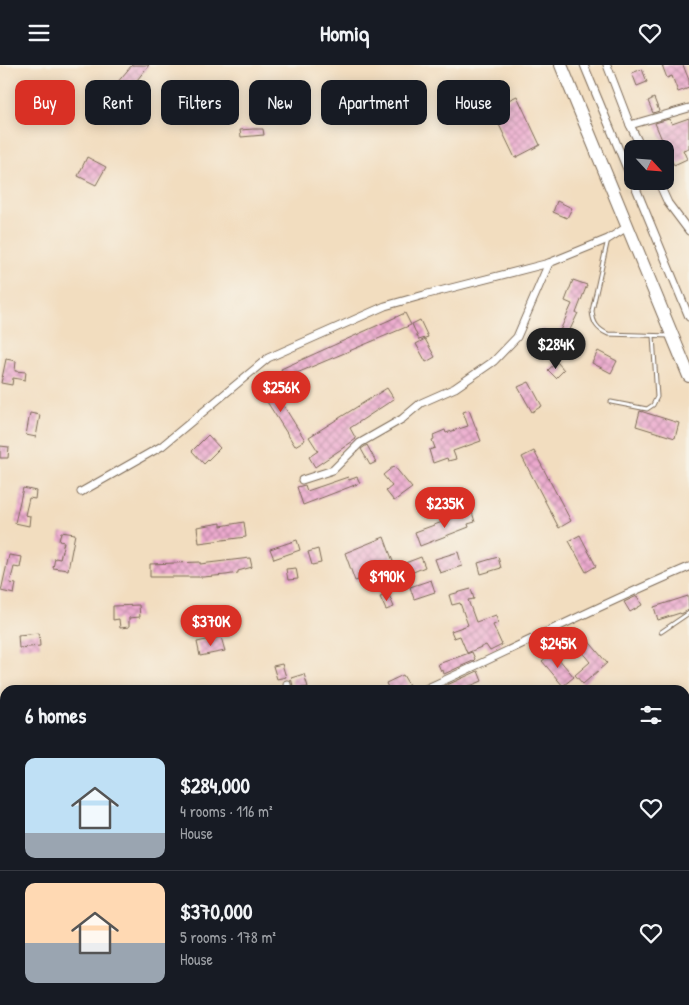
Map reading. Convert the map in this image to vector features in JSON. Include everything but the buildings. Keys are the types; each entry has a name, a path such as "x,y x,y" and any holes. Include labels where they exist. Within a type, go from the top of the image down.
{"highway":[{"path":"561,65 689,375"}],"street":[{"path":"584,65 624,160"},
{"path":"607,65 638,140"},
{"path":"630,125 689,108"},
{"path":"637,190 689,317"},
{"path":"662,190 668,203 689,231"},
{"path":"81,492 162,446 268,359 385,306 549,263 608,239 627,227"},
{"path":"302,481 333,470 360,443 402,419 421,403 455,387 494,361 516,337 549,263"},
{"path":"434,685 502,655 628,593 689,567"}],"lane":[{"path":"608,239 592,311 593,322 601,331 608,334 673,336"},
{"path":"611,402 648,409 653,405 657,397 653,336"},
{"path":"661,632 689,613"}]}
